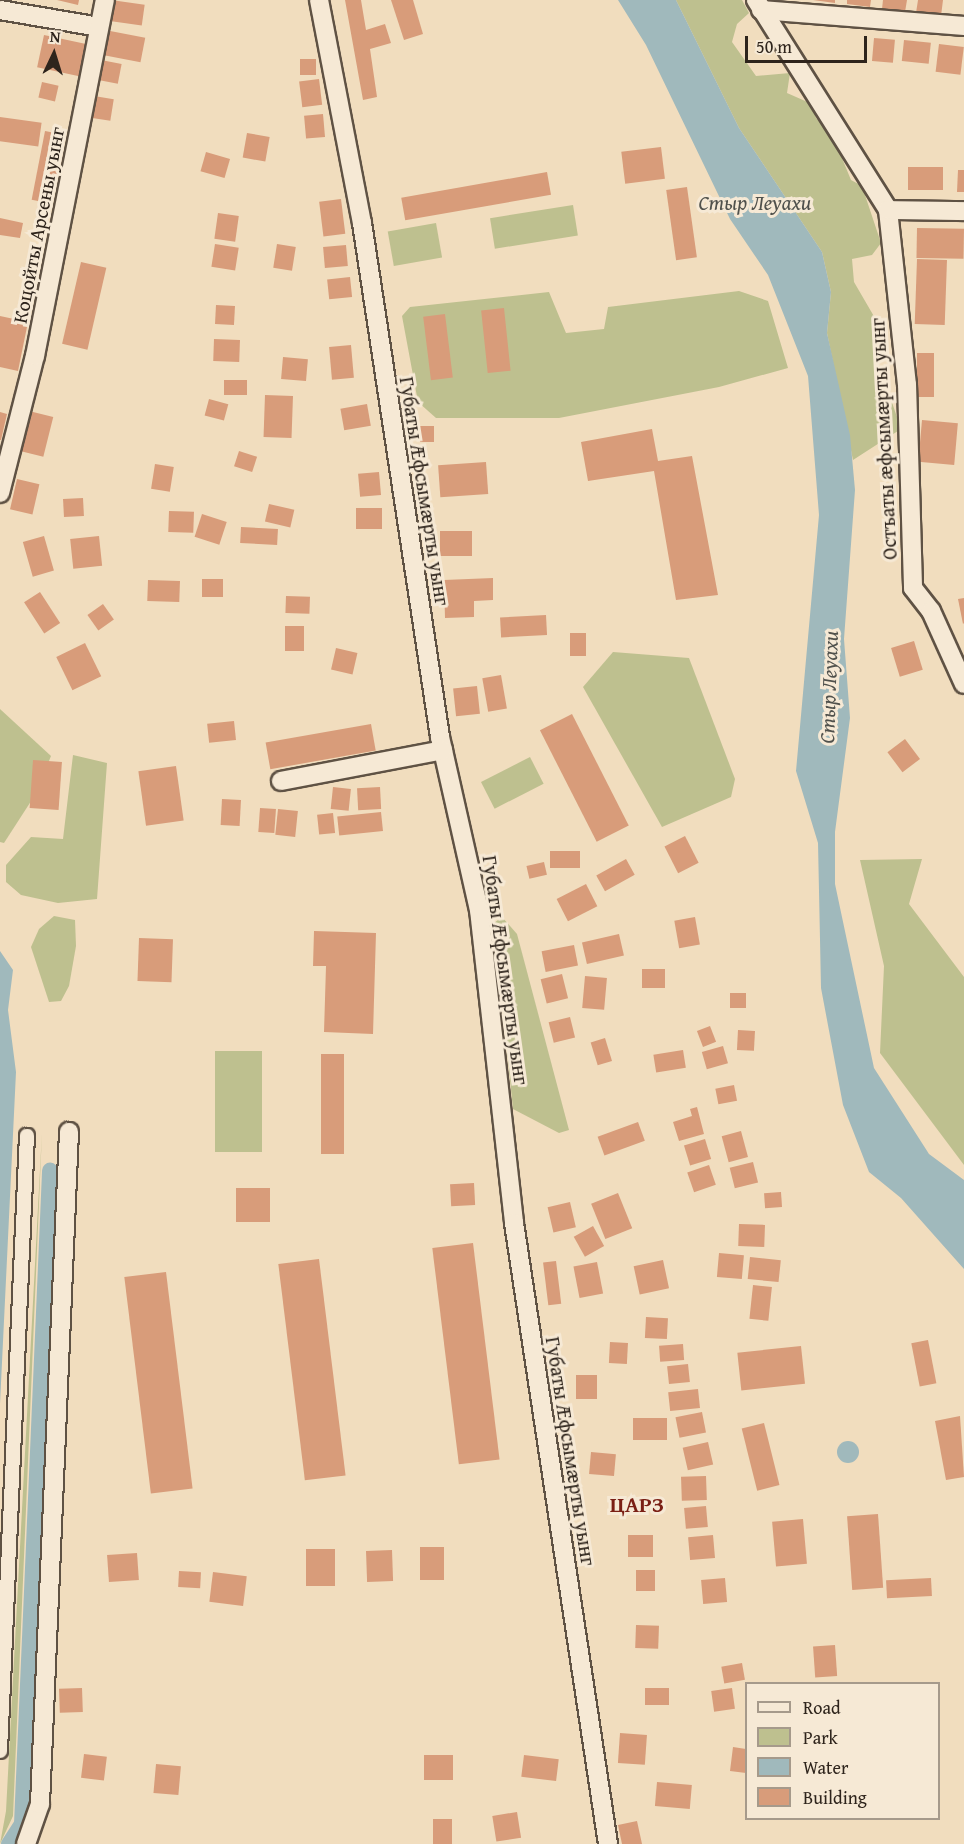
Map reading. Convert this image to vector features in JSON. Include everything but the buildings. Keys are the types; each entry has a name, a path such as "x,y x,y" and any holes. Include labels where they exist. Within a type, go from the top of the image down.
{"street":[{"name":"Коцойты Арсены уынг","path":"0,493 35,356 105,0"},
{"name":"Губаты Æфсымæрты уынг","path":"318,0 362,223 443,750 479,910 514,1222 608,1844"},
{"path":"759,5 964,26"},
{"name":"Остъаты æфсымæрты уынг","path":"759,5 888,210 907,384 913,588 931,611 964,684"},
{"path":"0,10 99,27"},
{"path":"888,210 964,211"},
{"path":"281,781 443,750"},
{"path":"26,1844 40,1804 69,1132"},
{"path":"0,1751 27,1136"}],"green space":[{"path":"676,0 742,0 749,13 737,24 732,42 756,76 790,73 787,93 812,104 816,118 832,134 851,180 862,186 881,243 872,255 852,259 854,282 879,325 878,361 901,429 853,460 827,333 831,292 822,252 739,128"},
{"path":"573,205 578,236 495,249 490,218"},
{"path":"436,223 442,257 394,266 388,232"},
{"path":"739,291 768,301 788,368 719,387 559,418 436,418 418,402 402,316 410,307 549,292 566,333 604,329 608,307"},
{"path":"613,652 689,658 735,779 731,797 662,827 583,687"},
{"path":"0,709 51,756 35,795 4,843 0,842"},
{"path":"73,755 107,763 97,899 58,903 21,895 6,882 6,865 31,837 63,839"},
{"path":"530,757 544,784 495,809 481,782"},
{"path":"922,859 909,904 964,977 964,1165 880,1053 884,966 860,860"},
{"path":"54,916 75,920 76,946 69,986 61,1001 49,1002 31,947 39,929"},
{"path":"502,917 517,934 569,1130 559,1133 513,1109 494,923"},
{"path":"215,1051 262,1051 262,1152 215,1152"},
{"path":"42,1132 13,1816 0,1844 6,1811"}],"water":[{"name":"Стыр Леуахи","path":"618,0 676,0 739,128 822,252 831,292 827,333 850,435 855,490 844,639 850,718 835,832 835,884 874,1068 929,1154 964,1180 964,1269 901,1198 869,1172 843,1105 821,988 818,843 796,771 819,515 808,376 768,275 730,219 646,45"},
{"path":"0,951 13,970 8,1010 16,1072 0,1404"},
{"path":"848,1441 856,1444 859,1452 856,1460 848,1463 840,1460 837,1452 840,1444"}],"waterway":[{"path":"9,1844 22,1824 50,1171"}],"district":[{"name":"ЦАРЗ","path":"637,1505"}]}
